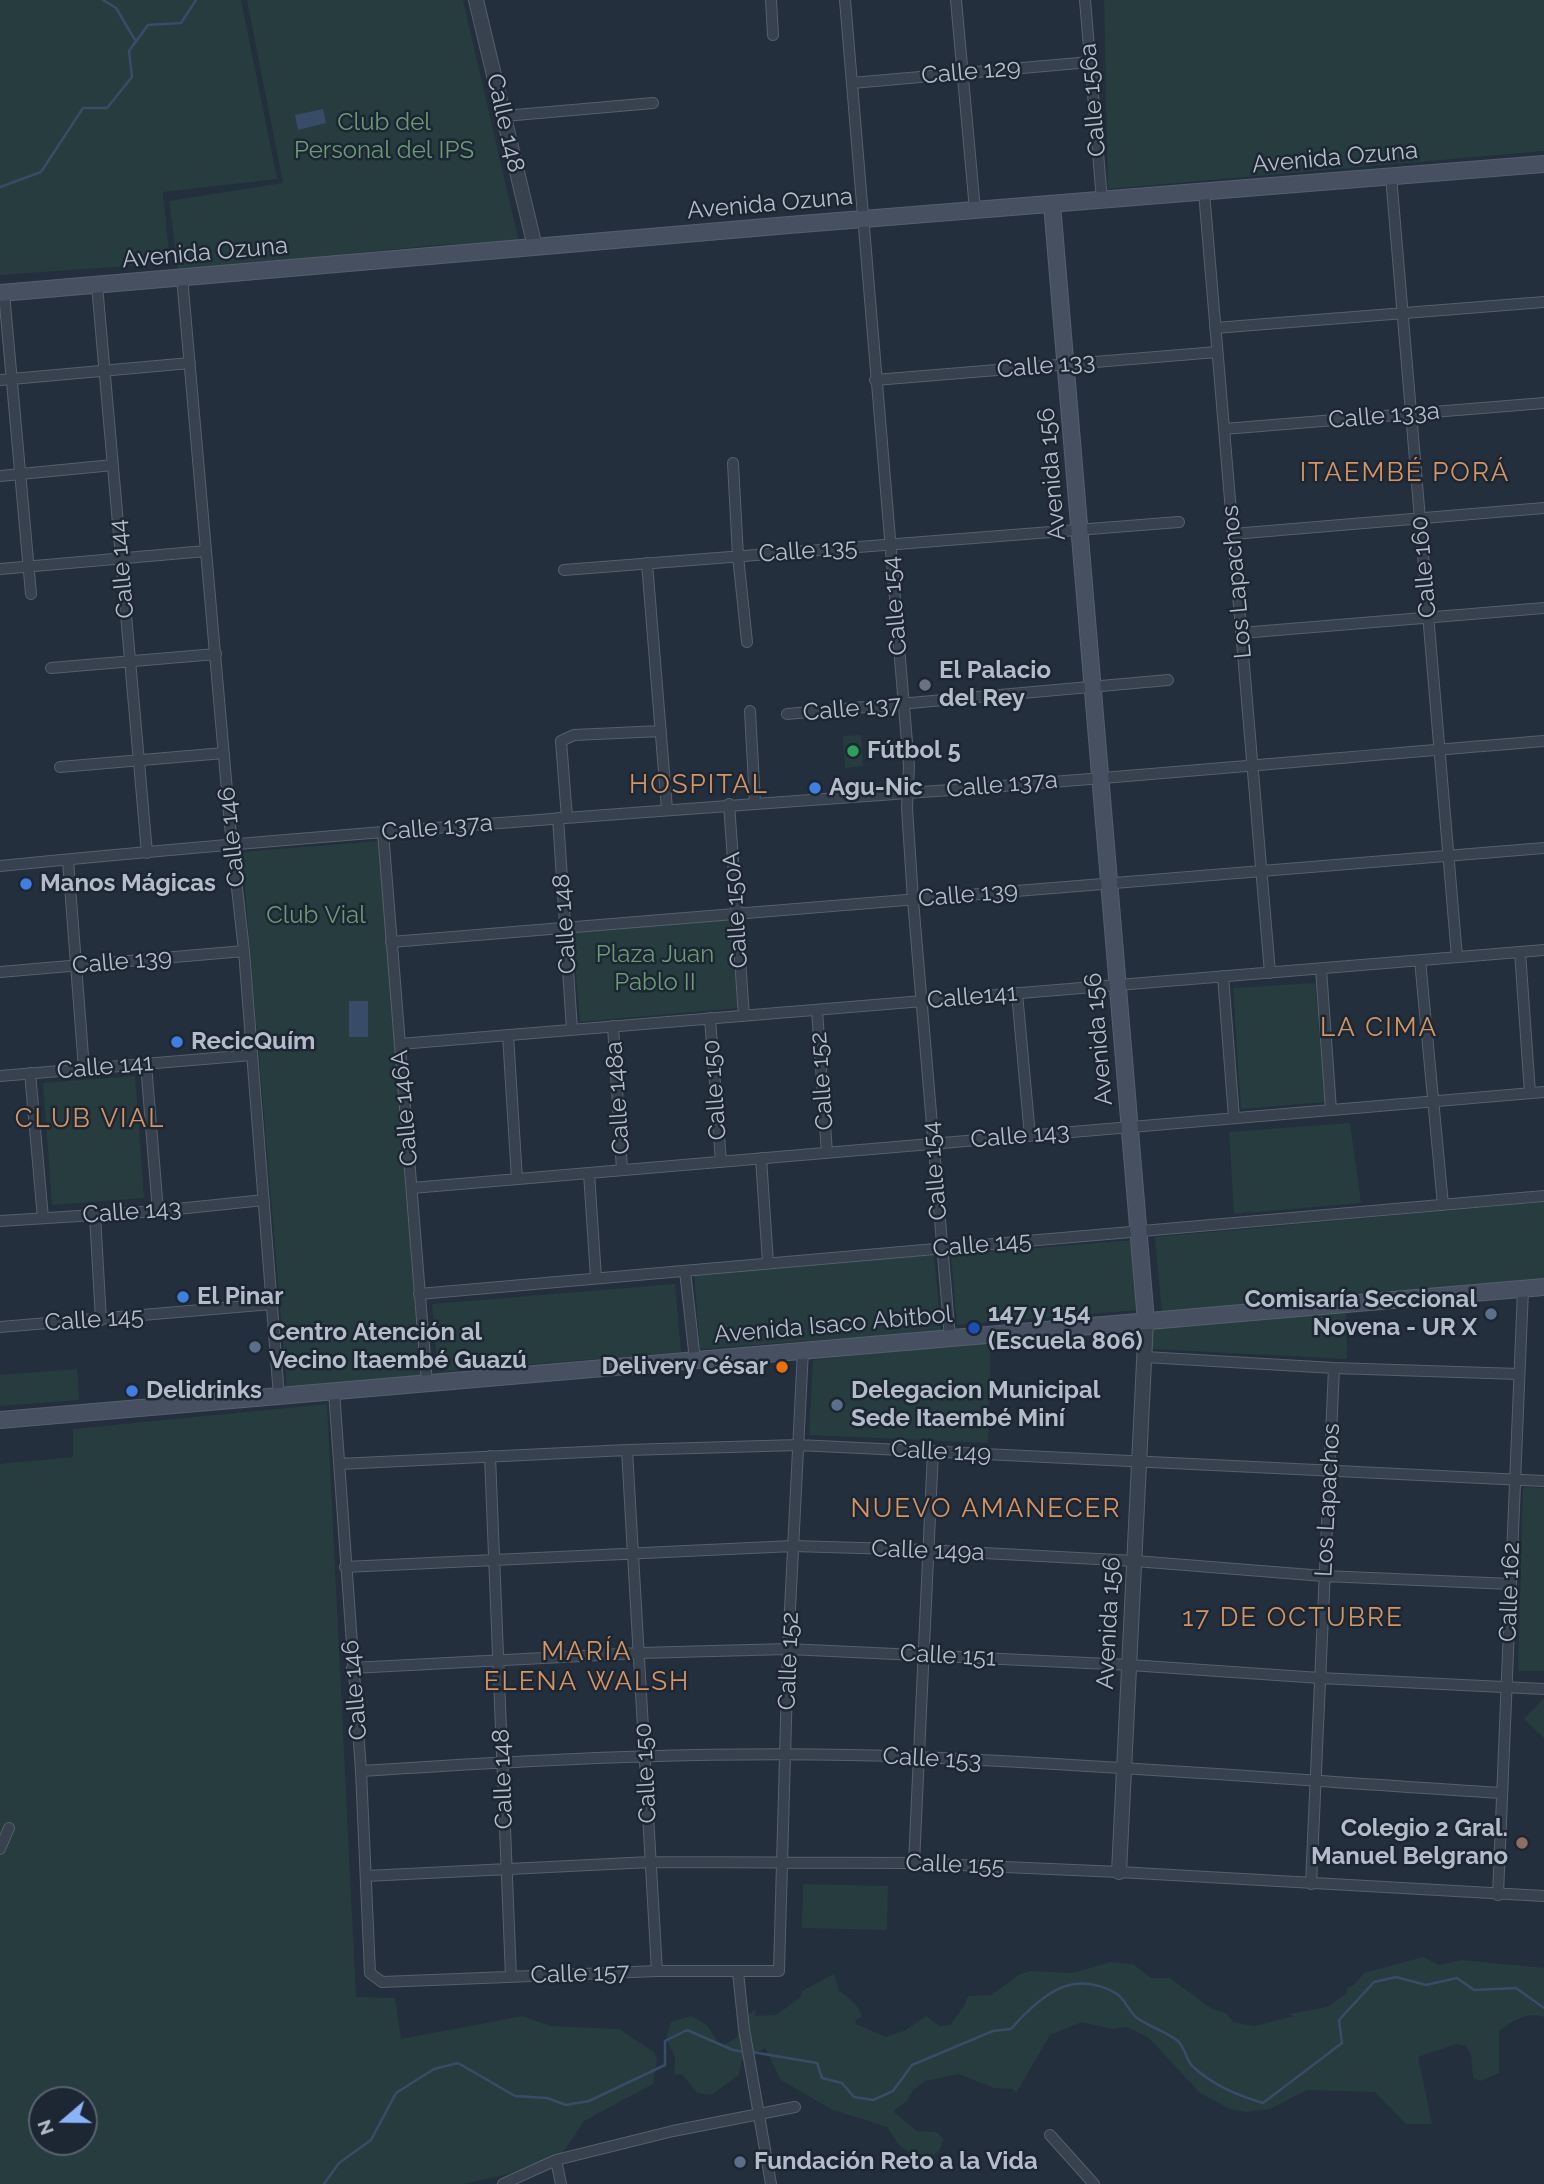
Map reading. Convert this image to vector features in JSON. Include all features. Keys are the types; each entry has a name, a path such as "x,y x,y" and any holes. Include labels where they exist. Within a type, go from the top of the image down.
{"main road":[{"name":"Avenida Ozuna","path":"2,293 1544,164"},
{"name":"Avenida 156","path":"1052,204 1146,1321"},
{"name":"Avenida Isaco Abitbol","path":"0,1420 1544,1287"}],"street":[{"name":"Calle 148","path":"476,0 535,247"},
{"path":"771,0 773,35"},
{"name":"Calle 154","path":"845,0 909,766 913,900 950,1338"},
{"path":"956,0 975,210"},
{"name":"Calle 156a","path":"1085,0 1102,200"},
{"name":"Calle 129","path":"852,83 1090,62"},
{"path":"503,116 653,103"},
{"name":"Calle 160","path":"1391,176 1457,957"},
{"name":"Los Lapachos","path":"1204,192 1270,973"},
{"name":"Calle 146","path":"182,278 232,846 244,951 279,1396"},
{"name":"Calle 144","path":"97,285 147,853"},
{"path":"2,293 6,379 20,474 31,594"},
{"path":"1216,328 1544,302"},
{"name":"Calle 133","path":"875,380 1217,352"},
{"path":"6,379 190,363"},
{"name":"Calle 133a","path":"1224,429 1544,403"},
{"path":"733,463 738,556 747,642"},
{"path":"0,476 113,466"},
{"path":"1233,534 1544,509"},
{"name":"Calle 135","path":"564,570 1179,522"},
{"path":"0,569 206,551"},
{"path":"648,563 667,809"},
{"path":"1241,633 1544,608"},
{"path":"51,668 215,654"},
{"name":"Calle 137","path":"787,715 1168,680"},
{"path":"750,710 755,803"},
{"name":"Calle 148","path":"572,1030 565,928 561,741 574,735 661,731"},
{"name":"Calle 137a","path":"0,866 667,809 908,793 1544,741"},
{"path":"60,767 224,753"},
{"name":"Calle 150A","path":"729,804 744,1016"},
{"name":"Calle 146A","path":"383,832 427,1383"},
{"name":"Calle 139","path":"391,942 1544,848"},
{"path":"68,860 84,1069"},
{"name":"Calle141","path":"400,1044 1544,950"},
{"name":"Calle 139","path":"0,972 244,951"},
{"path":"1520,952 1530,1093"},
{"path":"1420,960 1443,1205"},
{"path":"1321,968 1331,1110"},
{"path":"1223,976 1234,1118"},
{"path":"1017,993 1030,1136"},
{"name":"Calle 152","path":"817,1010 827,1153"},
{"name":"Calle 150","path":"710,1018 721,1162"},
{"name":"Calle 148a","path":"613,1026 622,1170"},
{"path":"508,1035 517,1179"},
{"name":"Calle 141","path":"0,1076 252,1055"},
{"path":"146,1064 158,1211"},
{"path":"30,1073 43,1218"},
{"name":"Calle 143","path":"412,1188 1544,1092"},
{"path":"761,1158 768,1263"},
{"name":"Calle 148a","path":"589,1173 596,1279"},
{"name":"Calle 145","path":"419,1294 1544,1196"},
{"name":"Calle 143","path":"0,1222 158,1211 264,1200"},
{"path":"95,1214 101,1320"},
{"path":"685,1271 695,1360"},
{"name":"Calle 162","path":"1498,1895 1523,1289"},
{"name":"Calle 145","path":"0,1326 101,1320 272,1304"},
{"name":"Avenida 156","path":"1119,1872 1146,1321"},
{"name":"Calle 152","path":"779,1971 788,1649 803,1350"},
{"path":"1145,1357 1334,1368 1519,1374"},
{"name":"Los Lapachos","path":"1311,1884 1334,1368"},
{"name":"Calle 146","path":"334,1391 361,1771 370,1973 382,1982"},
{"name":"Calle 149","path":"339,1464 798,1445 1544,1481"},
{"name":"Calle 150","path":"627,1450 657,1971"},
{"path":"914,1863 933,1451"},
{"name":"Calle 148","path":"490,1456 511,1977"},
{"name":"Calle 149a","path":"345,1567 793,1546 928,1550 1135,1561 1324,1576 1511,1584"},
{"name":"Calle 151","path":"352,1668 639,1653 788,1649 1544,1689"},
{"name":"Calle 153","path":"361,1771 645,1756 786,1754 917,1757 1502,1793"},
{"path":"0,1849 9,1828"},
{"name":"Calle 155","path":"366,1876 651,1862 914,1863 1544,1896"},
{"name":"Calle 157","path":"382,1982 657,1971 779,1971"},
{"path":"738,1972 744,2029 771,2184"},
{"path":"503,2184 556,2160 673,2131 758,2116 795,2106"},
{"path":"1050,2135 1094,2184"},
{"path":"556,2160 561,2184"}],"green space":[{"path":"0,0 241,0 277,179 163,192 170,263 0,275"},
{"name":"Club del Personal del IPS","path":"247,0 463,0 519,242 438,245 178,270 169,201 283,183"},
{"path":"1104,0 1544,0 1544,151 1108,189"},
{"name":"Fútbol 5","path":"861,735 863,766 845,768 843,736"},
{"name":"Club Vial","path":"379,841 420,1375 287,1390 242,852"},
{"name":"Plaza Juan Pablo II","path":"730,916 738,1008 580,1022 572,930"},
{"path":"1315,983 1325,1102 1241,1109 1233,988"},
{"path":"135,1076 144,1198 52,1205 43,1083"},
{"path":"1350,1123 1361,1203 1234,1214 1229,1132"},
{"path":"1544,1202 1544,1278 1162,1313 1155,1237"},
{"path":"1133,1240 1139,1310 957,1325 951,1255"},
{"path":"934,1255 941,1331 700,1349 694,1273"},
{"path":"675,1284 681,1352 438,1372 432,1304"},
{"path":"1346,1311 1347,1359 1151,1349 1154,1328"},
{"path":"991,1341 988,1443 809,1435 813,1360"},
{"path":"77,1369 79,1400 0,1406 0,1375"},
{"path":"327,1404 356,1997 395,1998 401,2039 523,2016 550,2026 619,2029 654,2052 657,2060 653,2084 584,2121 556,2163 464,2184 0,2184 0,1464 73,1457 73,1429"},
{"path":"1523,1487 1544,1488 1544,1671 1518,1671"},
{"path":"1544,1698 1544,1738 1524,1719"},
{"path":"803,1884 888,1886 887,1930 802,1928"},
{"path":"1423,1957 1439,1965 1461,1960 1544,1968 1544,2017 1526,2016 1499,2031 1499,2073 1481,2081 1473,2078 1471,2055 1466,2046 1456,2044 1418,2057 1432,2124 1406,2124 1375,2092 1307,2090 1270,2109 1246,2112 1230,2109 1200,2093 1149,2038 1127,2027 1112,2029 1082,2022 1050,2035 1016,2093 1013,2089 994,2088 959,2074 925,2081 913,2090 907,2101 894,2110 895,2113 917,2131 937,2132 943,2139 940,2150 934,2155 916,2157 899,2145 887,2127 831,2109 781,2080 765,2048 742,2060 739,2075 711,2095 697,2093 682,2074 674,2075 675,2058 666,2038 671,2022 691,2016 707,2025 719,2044 724,2045 737,2037 742,2019 756,2009 755,2016 776,2015 801,1997 802,1991 834,1974 839,1991 853,2002 860,2012 862,2017 855,2020 856,2024 886,2037 906,2030 926,2016 939,2026 950,2025 968,1996 991,1995 1020,1974 1030,1971 1073,1973 1110,1962 1133,1964 1151,1978 1170,1978 1212,2009 1226,2013 1233,2022 1254,2026 1294,2016 1288,2014 1327,2007 1346,1994 1347,1988 1354,1985 1364,1973"}],"water":[{"path":"323,109 326,123 298,130 295,115"},
{"path":"349,1001 368,1001 368,1037 349,1037"}],"waterway":[{"path":"103,0 116,8 135,40"},
{"path":"0,187 41,172 83,108 107,108 132,77 129,51 148,25 181,23 196,0"},
{"path":"752,2052 817,2063 822,2078 842,2083 854,2097 873,2100 893,2091 912,2065 993,2031 1011,2029 1033,2006 1058,1989 1085,1984 1101,1986 1117,1994 1137,2018 1175,2039 1192,2066 1208,2079 1234,2093 1263,2103 1342,2043 1339,2020 1374,1982 1396,1977 1426,1985 1457,1978 1474,1990 1516,1988 1544,2008"},
{"path":"324,2184 339,2163 371,2140 396,2093 434,2069 458,2063 515,2096 547,2098 566,2105 589,2101 665,2065 665,2041 687,2030 733,2050 745,2052"}],"place":[{"name":"El Palacio del Rey","path":"925,685"},
{"name":"Fútbol 5","path":"853,751"},
{"name":"Agu-Nic","path":"815,788"},
{"name":"Manos Mágicas","path":"26,884"},
{"name":"RecicQuím","path":"177,1042"},
{"name":"El Pinar","path":"183,1297"},
{"name":"Comisaría Seccional Novena - UR X","path":"1491,1314"},
{"name":"147 y 154 (Escuela 806)","path":"974,1328"},
{"name":"Centro Atención al Vecino Itaembé Guazú","path":"255,1347"},
{"name":"Delivery César","path":"782,1367"},
{"name":"Delidrinks","path":"132,1391"},
{"name":"Delegacion Municipal Sede Itaembé Miní","path":"837,1405"},
{"name":"Colegio 2 Gral. Manuel Belgrano","path":"1522,1843"},
{"name":"Fundación Reto a la Vida","path":"740,2162"}],"district":[{"name":"ITAEMBÉ PORÁ","path":"1405,473"},
{"name":"HOSPITAL","path":"699,785"},
{"name":"LA CIMA","path":"1379,1028"},
{"name":"CLUB VIAL","path":"90,1119"},
{"name":"NUEVO AMANECER","path":"986,1509"},
{"name":"17 DE OCTUBRE","path":"1293,1618"},
{"name":"MARÍA ELENA WALSH","path":"587,1667"}]}
